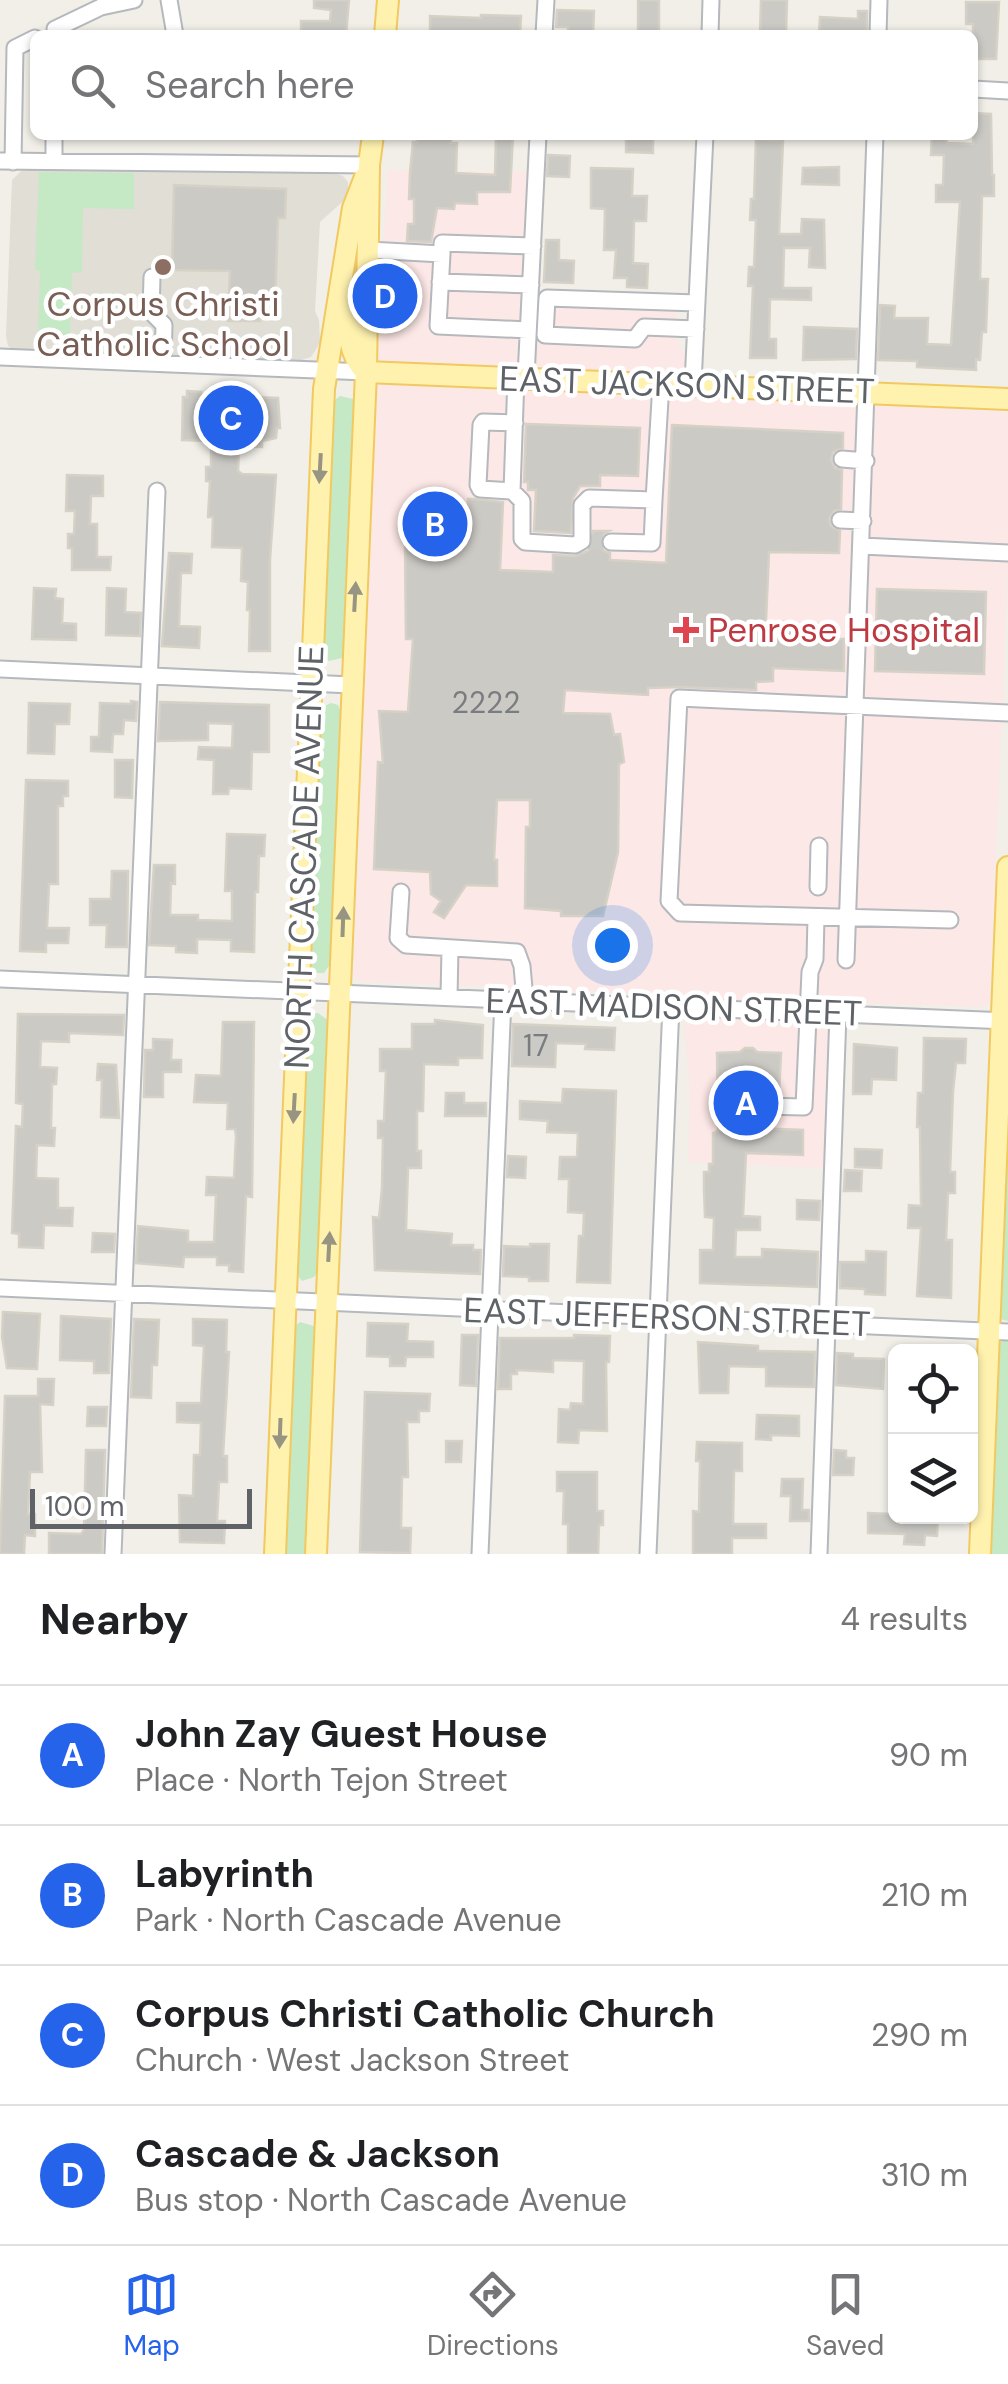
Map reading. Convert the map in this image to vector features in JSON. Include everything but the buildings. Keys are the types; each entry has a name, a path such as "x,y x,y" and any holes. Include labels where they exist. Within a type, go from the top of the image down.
{"main road":[{"path":"385,30 388,0"},
{"name":"NORTH CASCADE AVENUE","path":"316,1554 372,140"},
{"name":"NORTH CASCADE AVENUE","path":"275,1554 326,371 354,208 369,166"},
{"path":"347,244 350,342 355,360 366,372"},
{"name":"EAST JACKSON STREET","path":"366,372 1008,399"},
{"path":"980,1554 998,1332 1008,867"}],"street":[{"path":"54,30 101,7 134,0"},
{"path":"169,0 174,30"},
{"path":"544,30 546,0"},
{"path":"710,30 711,0"},
{"path":"878,30 880,0"},
{"path":"30,41 15,48 6,161 369,166"},
{"path":"978,89 1008,91"},
{"path":"54,140 54,162"},
{"path":"512,491 514,424 528,330 538,140"},
{"path":"693,384 705,140"},
{"path":"846,960 864,521 874,140"},
{"path":"528,330 438,326 440,282 442,243 532,246"},
{"path":"370,250 442,254"},
{"path":"152,277 150,312 164,325 163,364"},
{"path":"440,282 531,285"},
{"path":"696,330 644,327 635,338 545,335 547,298 697,303"},
{"path":"0,357 366,372"},
{"path":"611,542 652,543 660,383"},
{"path":"514,424 480,425 478,485 480,489 512,491 522,501 525,542 585,542 582,505 590,498 654,500"},
{"path":"842,459 866,460"},
{"path":"114,1554 158,491"},
{"path":"840,520 864,521"},
{"path":"862,546 1008,553"},
{"path":"0,669 351,685"},
{"path":"950,920 680,913 669,901 679,698 1008,713"},
{"path":"818,887 819,846"},
{"path":"401,892 398,938 406,945 517,952 525,1000"},
{"path":"760,1106 804,1107 816,917"},
{"path":"449,998 450,948"},
{"name":"EAST MADISON STREET","path":"0,978 1005,1021"},
{"path":"480,1554 503,1000"},
{"path":"648,1554 671,1005"},
{"path":"818,1554 838,1014"},
{"name":"EAST JEFFERSON STREET","path":"0,1288 998,1332"}],"shaded area":[{"name":"Penrose Hospital","path":"388,170 529,172 525,290 676,296 675,335 684,354 684,393 1008,412 1008,567 990,1001 983,1007 832,1002 826,1168 688,1162 686,995 359,981 353,976"},
{"name":"Corpus Christi Catholic School","path":"21,171 343,176 348,182 348,197 320,222 315,311 320,342 315,351 299,361 13,350 6,336 12,180"}],"green space":[{"path":"39,172 134,173 134,209 83,208 82,272 72,273 70,335 38,334 40,271 35,270"},
{"path":"340,396 353,399 356,405 344,653 342,658 329,661 320,654 330,424 335,400"},
{"path":"331,703 338,705 341,712 332,961 324,973 316,973 308,962 320,708"},
{"path":"318,1013 329,1021 318,1271 302,1281 295,1272 306,1021 311,1014"},
{"path":"1008,1040 1008,1321 996,1313"},
{"path":"300,1322 314,1326 317,1332 307,1554 283,1554 294,1327"},
{"path":"1008,1340 1008,1554 987,1554 995,1348"}],"tunnel":[{"path":"588,542 611,542"}],"place":[{"name":"Corpus Christi Catholic School","path":"163,267"},
{"name":"Cascade & Jackson","path":"385,296"},
{"name":"Corpus Christi Catholic Church","path":"231,418"},
{"name":"Labyrinth","path":"435,524"},
{"name":"Penrose Hospital","path":"686,630"},
{"name":"John Zay Guest House","path":"746,1103"}]}
